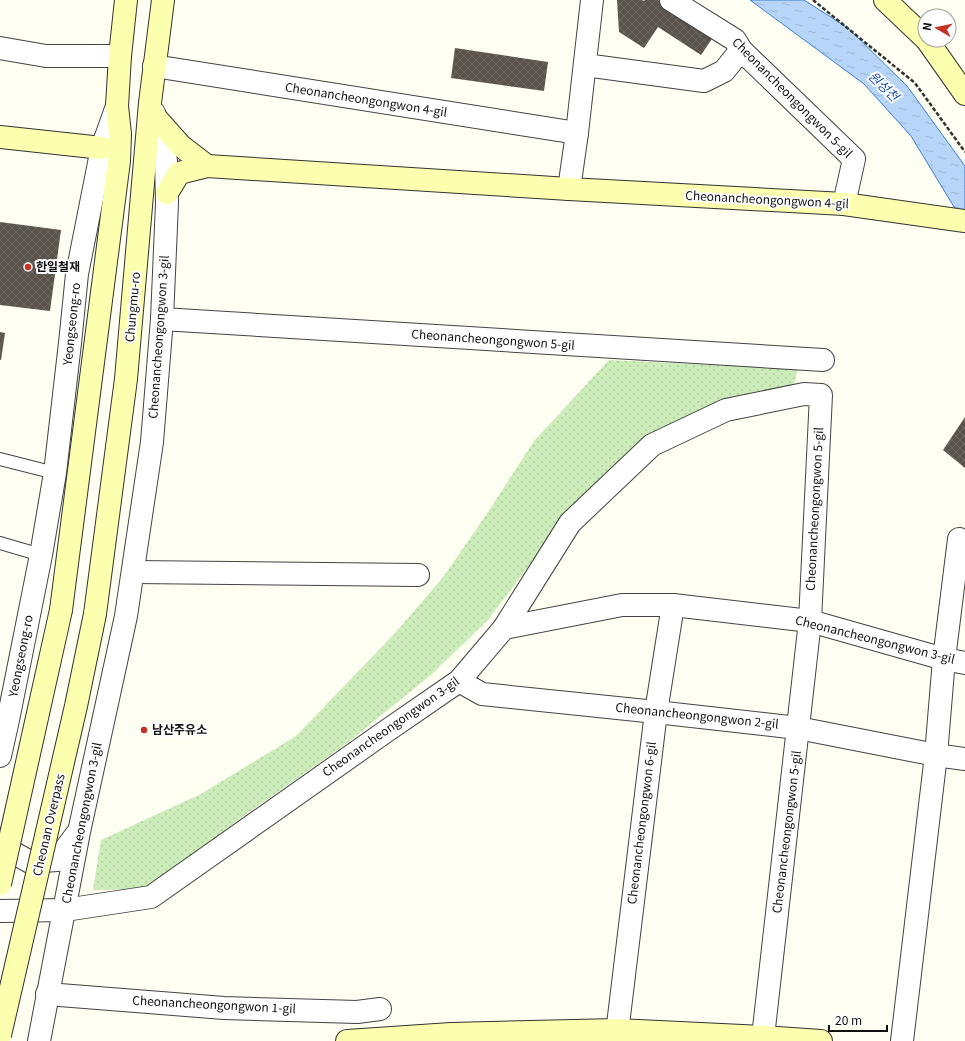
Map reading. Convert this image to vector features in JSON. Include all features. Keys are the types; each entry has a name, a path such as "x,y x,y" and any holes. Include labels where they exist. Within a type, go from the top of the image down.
{"main road":[{"path":"0,884 61,610 119,161 120,134 117,106 120,56 126,0"},
{"name":"Chungmu-ro","path":"95,614 126,380 153,110 154,66 163,0"},
{"path":"885,0 917,30"},
{"path":"932,48 965,94"},
{"path":"153,110 181,146 207,166"},
{"path":"0,137 102,148"},
{"name":"Cheonancheongongwon 4-gil","path":"167,193 179,173 207,166 569,189 844,204 965,221"},
{"name":"Cheonan Overpass","path":"0,1035 76,706 95,614"},
{"path":"347,1041 451,1034 763,1037 821,1041"}],"street":[{"path":"569,189 592,0"},
{"name":"Cheonancheongongwon 5-gil","path":"671,0 735,40 741,50 854,159 844,204"},
{"path":"0,48 46,56 120,56"},
{"path":"585,65 704,81 724,71 741,50"},
{"name":"Cheonancheongongwon 4-gil","path":"154,66 577,133"},
{"name":"Yeongseong-ro","path":"0,756 41,556 55,473 77,274 102,148 117,106"},
{"name":"Cheonancheongongwon 3-gil","path":"39,1041 79,832 126,616 134,572 152,442 162,319 167,193 166,161 160,130 153,110"},
{"name":"Cheonancheongongwon 5-gil","path":"162,319 823,360"},
{"name":"Cheonancheongongwon 5-gil","path":"504,628 570,523 652,445 726,410 804,394 820,395 810,621 763,1037"},
{"path":"902,1041 936,755 955,661 959,539"},
{"path":"134,572 418,575"},
{"name":"Cheonancheongongwon 3-gil","path":"0,911 65,910 151,897 459,681 504,628 622,605 673,605 810,621 955,661"},
{"name":"Cheonancheongongwon 6-gil","path":"616,1035 656,712 673,605"},
{"name":"Cheonancheongongwon 2-gil","path":"459,681 482,694 798,728 936,755 965,759"},
{"path":"0,839 7,849 30,862 57,860 79,832"},
{"name":"Cheonancheongongwon 1-gil","path":"47,994 224,1008 357,1012 380,1009"}],"lane":[{"path":"0,459 55,473"},
{"path":"0,543 41,556"}],"path":[{"path":"813,0 915,83 965,152"}],"green space":[{"path":"609,360 798,369 793,388 726,402 565,518 488,620 432,674 346,744 245,815 149,889 93,890 101,840 201,794 296,736 397,631 444,576 534,441"}],"water":[{"name":"원성천","path":"750,0 804,0 848,28 907,86 965,166 965,225 911,136 864,84"}],"building":[{"path":"617,0 658,0 714,36 701,55 658,27 644,48 619,32"},
{"path":"455,48 548,62 544,91 451,78"},
{"name":"한일철재","path":"0,222 61,230 50,311 0,305"},
{"path":"0,332 5,333 1,360 0,360"},
{"path":"965,417 965,468 943,450"}],"place":[{"name":"한일철재","path":"28,267"},
{"name":"남산주유소","path":"144,730"}]}
